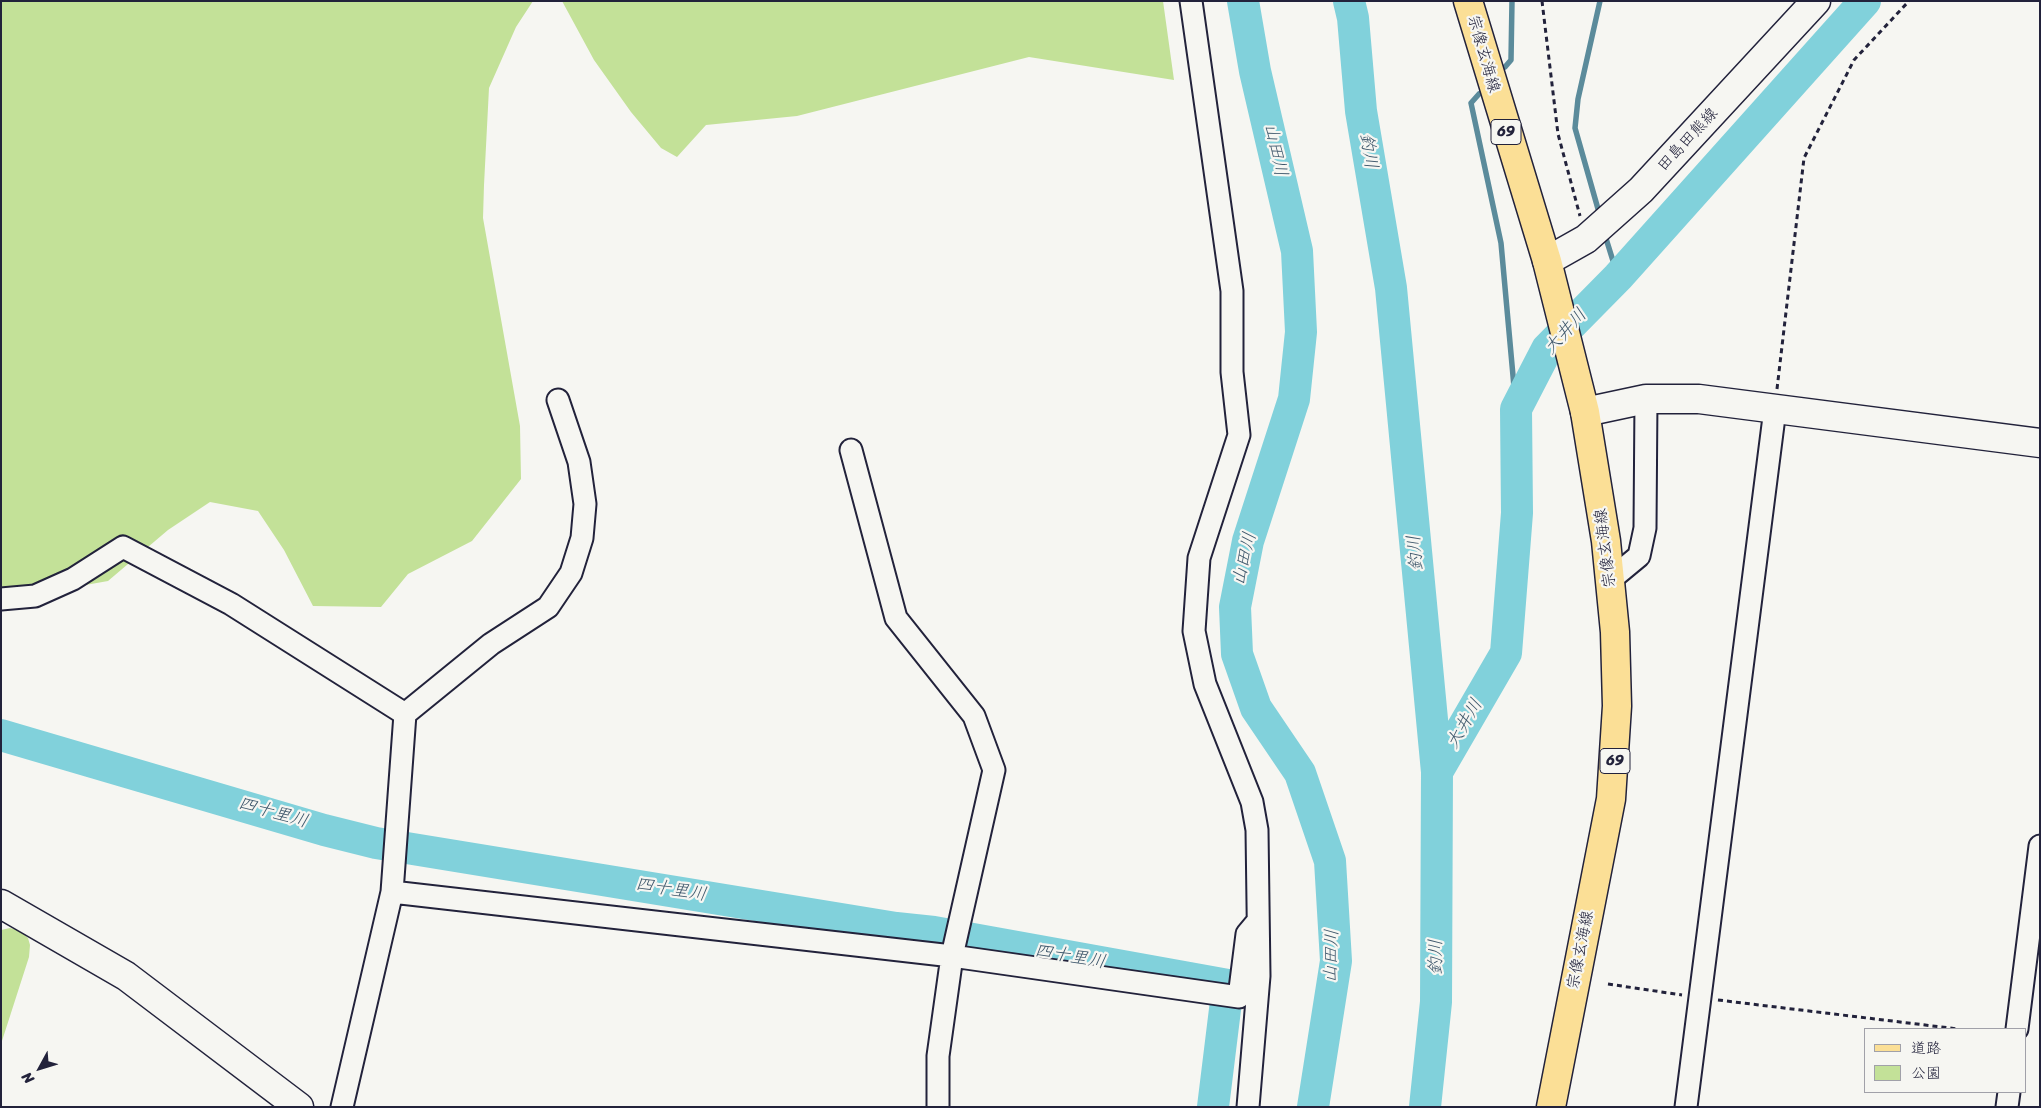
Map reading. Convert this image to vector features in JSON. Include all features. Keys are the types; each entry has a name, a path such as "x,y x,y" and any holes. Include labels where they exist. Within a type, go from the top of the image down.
{"main road":[{"name":"宗像玄海線","path":"1468,1 1546,261 1585,412 1606,541 1610,580 1617,706 1611,799 1551,1107"}],"street":[{"path":"1191,1 1232,291 1232,372 1239,435 1199,558 1194,631 1205,684 1252,802 1257,830 1259,976 1248,1107"},
{"name":"田島田熊線","path":"1546,261 1596,231 1641,190 1816,1"},
{"path":"1585,412 1646,400 1700,399 2040,443"},
{"path":"342,1107 392,892 405,714 491,644 548,607 571,573 582,538 585,504 579,462 558,400"},
{"path":"1610,580 1639,556 1645,528 1646,400"},
{"path":"1686,1107 1775,409"},
{"path":"851,450 896,618 974,716 994,770 952,956 938,1056 938,1107"},
{"path":"1,599 35,596 73,579 123,546 231,604 405,714"},
{"path":"2017,1028 2040,846"},
{"path":"392,892 952,956 1239,996 1247,934 1257,922"},
{"path":"1,904 126,976 299,1107"},
{"path":"2007,1107 2009,1093"}],"path":[{"path":"1542,1 1558,134 1596,231"},
{"path":"1775,409 1804,158 1854,60 1909,1"},
{"path":"1608,984 1699,998 1950,1028"}],"green space":[{"path":"1,1 533,1 516,27 489,88 483,218 520,426 521,479 472,541 408,574 381,607 313,606 284,550 258,511 210,502 168,530 108,581 1,600"},
{"path":"562,1 1163,1 1174,80 1029,57 797,116 706,125 677,157 661,148 631,112 594,60"},
{"path":"10,928 21,931 28,938 30,945 29,957 1,1044 1,930"}],"waterway":[{"name":"山田川","path":"1243,1 1255,71 1297,251 1301,332 1294,399 1248,541 1235,607 1237,654 1256,708 1300,773 1330,861 1336,961 1313,1107"},
{"name":"釣川","path":"1349,1 1353,18 1361,111 1391,288 1437,772 1436,1002 1425,1107"},
{"path":"1505,67 1511,60 1512,1"},
{"path":"1600,1 1578,99 1575,128 1600,216"},
{"name":"大井川","path":"1437,772 1506,653 1517,513 1516,409 1547,349 1618,277 1865,1"},
{"path":"1479,94 1471,103 1501,243 1516,409"},
{"path":"1604,232 1618,277"},
{"name":"四十里川","path":"1,735 324,830 376,843 896,928 934,932 1228,985 1213,1107"}]}
